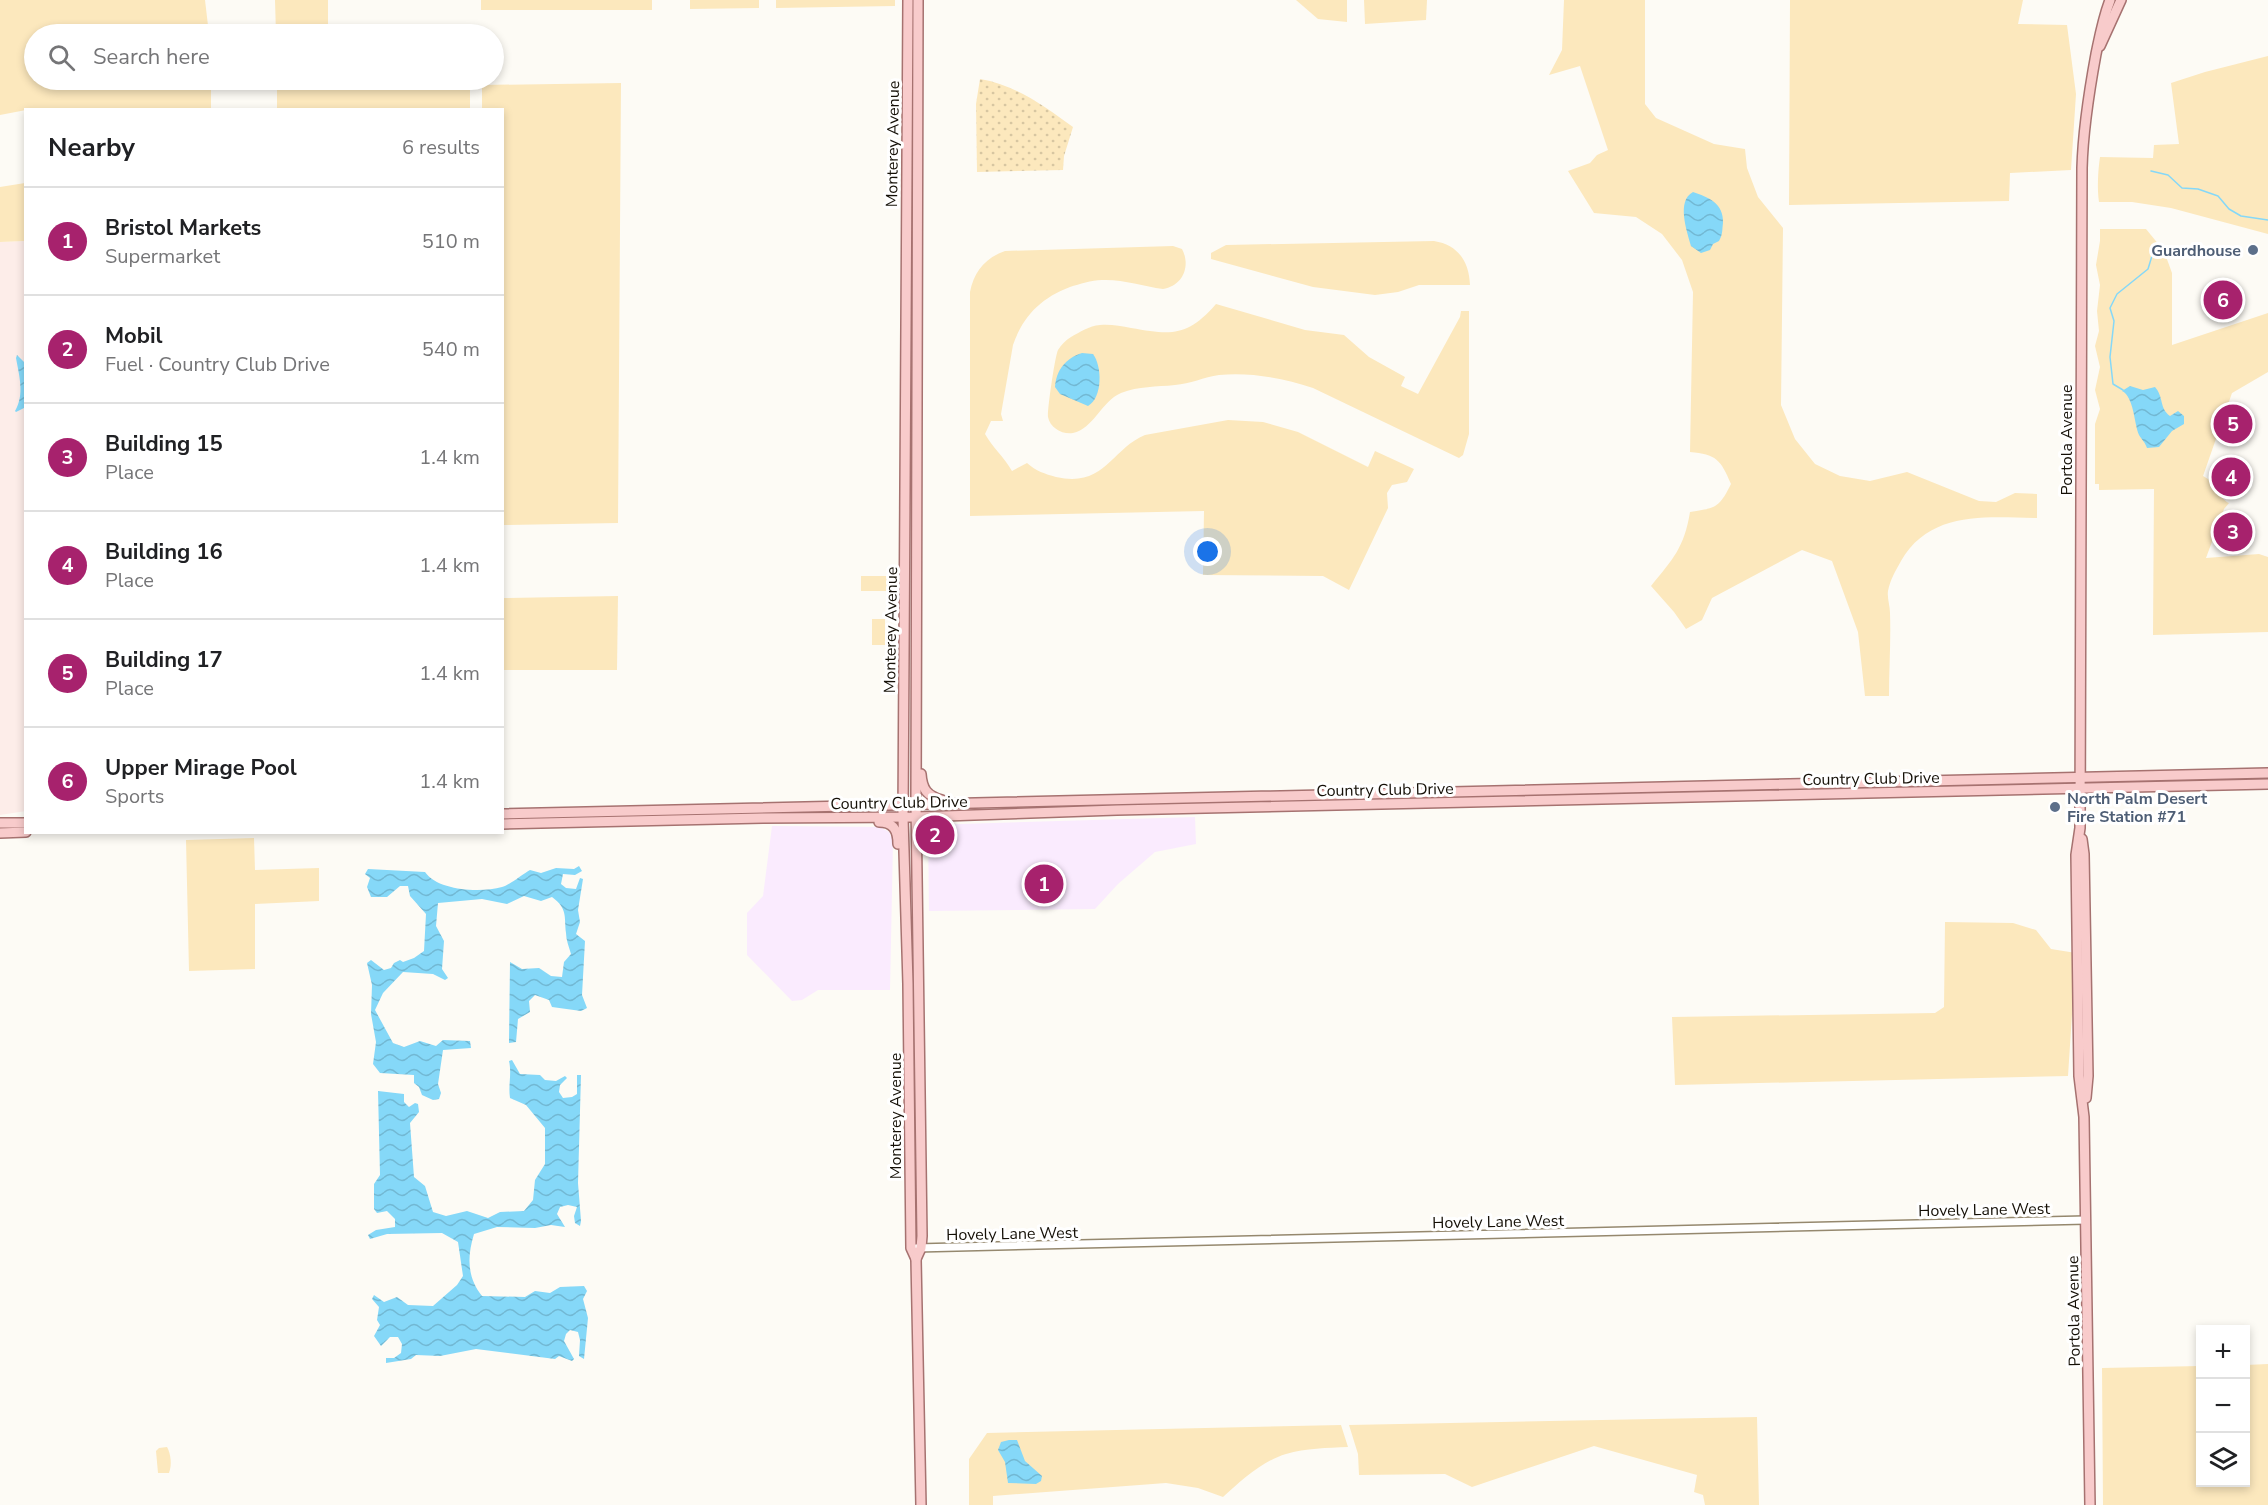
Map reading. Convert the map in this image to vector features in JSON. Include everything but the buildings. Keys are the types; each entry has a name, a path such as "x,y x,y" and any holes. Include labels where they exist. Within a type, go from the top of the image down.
{"main road":[{"name":"Monterey Avenue","path":"908,0 903,818 911,1248 916,1259 921,1505"},
{"name":"Monterey Avenue","path":"916,1259 921,1248 916,817 918,0"},
{"name":"Portola Avenue","path":"2084,1118 2088,1076 2084,854 2080,828 2079,783 2082,168 2085,113 2101,22 2110,0"},
{"name":"Portola Avenue","path":"2096,54 2121,0"},
{"path":"906,216 915,228 918,258"},
{"path":"906,543 911,557 911,578 917,586"},
{"path":"916,745 922,787 933,798 956,803"},
{"name":"Country Club Drive","path":"504,824 903,818 1117,810 2001,789 2268,774"},
{"path":"2001,789 2025,784 2027,779"},
{"name":"Country Club Drive","path":"504,813 2027,779 2079,783 2268,784"},
{"path":"847,818 856,822 885,822 891,825 897,834 899,857 904,864"},
{"path":"0,823 24,823"},
{"name":"Portola Avenue","path":"2080,828 2076,855 2079,1076 2084,1118 2090,1505"},
{"path":"0,833 24,832"},
{"path":"2078,954 2081,956 2083,986 2086,992"}],"street":[{"name":"Hovely Lane West","path":"911,1248 2086,1220"}],"shaded area":[{"path":"0,0 205,0 208,24 24,24 24,90 211,90 211,108 24,108 24,110 0,115"},
{"path":"275,0 328,0 328,24 276,24"},
{"path":"481,0 652,0 652,10 481,10"},
{"path":"690,0 759,0 759,8 690,9"},
{"path":"776,0 895,0 895,6 776,8"},
{"path":"1296,0 1347,0 1347,22 1318,19"},
{"path":"1364,0 1427,0 1426,20 1365,24"},
{"path":"1564,0 1645,0 1645,104 1656,118 1714,144 1745,149 1747,168 1758,197 1783,228 1781,405 1795,439 1815,464 1840,476 1870,481 1907,472 1979,501 1996,502 2015,493 2037,494 2037,518 1999,517 1961,520 1927,533 1913,544 1901,561 1888,591 1890,610 1889,696 1865,696 1858,632 1832,561 1802,550 1712,598 1702,620 1686,629 1651,586 1681,544 1690,512 1716,505 1731,484 1724,469 1716,460 1706,454 1690,452 1693,292 1682,260 1662,234 1636,217 1594,213 1568,171 1590,163 1597,155 1608,150 1580,66 1549,75 1562,50"},
{"path":"1790,0 2023,0 2018,24 2067,25 2076,94 2071,170 2010,173 2009,201 1789,205"},
{"path":"2268,56 2268,234 2171,208 2132,202 2099,202 2100,157 2153,158 2154,145 2179,144 2171,83"},
{"path":"980,79 1018,91 1073,127 1064,156 1063,170 977,172 976,104"},
{"path":"621,83 618,523 504,525 504,108 482,108 482,90 504,90 504,85"},
{"path":"277,90 470,90 470,108 277,108"},
{"path":"24,183 24,241 0,242 0,187"},
{"path":"2100,229 2146,229 2164,251 2172,273 2172,345 2268,313 2268,372 2232,393 2203,476 2213,483 2229,503 2224,509 2206,558 2259,554 2268,557 2268,632 2153,635 2154,489 2099,490 2099,484 2095,484 2095,424 2100,409 2095,390 2100,367 2095,346 2099,331 2097,311 2100,285 2096,265"},
{"path":"24,241 24,811 0,815 0,242"},
{"path":"1434,241 1450,246 1461,255 1470,285 1419,285 1398,292 1375,295 1313,287 1211,259 1211,253 1226,245"},
{"path":"1173,246 1182,249 1186,262 1180,280 1170,287 1163,289 1117,281 1094,281 1060,291 1034,309 1022,325 1013,345 1001,414 1003,421 991,421 985,434 1012,471 1027,463 1048,475 1072,479 1086,477 1097,472 1133,441 1145,435 1228,420 1263,422 1298,432 1368,467 1375,451 1414,469 1407,482 1392,485 1387,493 1388,508 1349,590 1323,576 1203,575 1204,511 970,516 970,292 974,278 981,267 1005,251"},
{"path":"1216,304 1305,330 1344,335 1369,357 1405,377 1401,386 1418,394 1460,317 1461,311 1469,311 1469,434 1463,455 1459,458 1313,388 1290,381 1254,375 1219,375 1181,384 1134,389 1114,397 1092,421 1073,433 1065,433 1051,424 1048,413 1055,362 1058,350 1069,338 1088,328 1100,325 1116,325 1158,332 1178,331 1196,323"},
{"path":"861,576 887,576 887,591 861,591"},
{"path":"618,596 617,670 504,670 504,598"},
{"path":"872,619 885,619 885,645 872,645"},
{"path":"1195,817 1196,844 1155,852 1118,884 1095,909 929,911 928,825"},
{"path":"772,826 880,827 889,832 893,841 890,990 818,990 802,1000 792,1001 747,955 747,913 763,896"},
{"path":"254,838 255,870 319,868 319,901 255,904 255,969 189,971 186,840"},
{"path":"1945,922 2013,923 2036,930 2051,949 2076,953 2068,1076 1675,1085 1672,1017 1935,1013 1944,1007"},
{"path":"2268,1364 2268,1505 2103,1505 2102,1368 2196,1366 2196,1487 2250,1487 2250,1365"},
{"path":"1757,1417 1759,1505 1705,1505 1703,1495 1694,1492 1697,1475 1594,1446 1472,1487 1445,1474 1359,1475 1358,1454 1349,1425"},
{"path":"1341,1425 1348,1447 1301,1451 1277,1457 1252,1472 1223,1497 1198,1488 1166,1483 993,1496 993,1505 969,1505 969,1459 987,1433"},
{"path":"167,1447 171,1460 169,1473 158,1473 156,1451"}],"water":[{"path":"1693,192 1714,202 1723,216 1719,241 1713,244 1710,250 1701,253 1691,246 1685,225 1685,202"},
{"path":"1082,353 1093,354 1099,373 1099,389 1093,402 1088,406 1060,394 1055,387 1057,375 1063,366 1071,358"},
{"path":"17,355 24,362 24,408 16,412 21,392"},
{"path":"2130,386 2143,390 2155,387 2170,416 2178,411 2184,416 2184,424 2172,431 2159,447 2147,448 2139,435 2131,404 2122,391"},
{"path":"579,866 582,871 575,875 563,874 561,884 566,888 576,889 580,878 583,879 578,910 580,922 576,934 585,941 582,995 587,1008 581,1011 552,1007 549,1000 535,995 529,1001 530,1012 518,1019 516,1042 509,1043 510,962 522,969 539,968 551,976 562,977 564,962 571,954 561,905 552,897 541,901 524,896 507,904 482,899 438,903 436,926 444,941 442,969 448,978 445,980 433,974 403,972 383,993 375,1010 393,1043 404,1047 420,1041 436,1046 443,1040 470,1041 471,1048 443,1050 438,1084 441,1093 439,1099 433,1100 422,1095 419,1087 414,1083 414,1075 380,1073 373,1064 376,1042 371,1014 372,985 367,963 371,960 384,970 391,968 400,960 403,962 414,958 424,951 426,914 410,896 408,886 400,886 387,897 371,897 367,887 370,878 365,874 368,869 425,872 431,878 450,887 483,890 505,886 530,870 541,873 556,868 574,869"},
{"path":"512,1060 520,1074 540,1075 545,1080 556,1081 565,1076 567,1078 560,1085 559,1092 563,1098 577,1094 577,1075 581,1075 578,1183 581,1221 580,1226 575,1223 574,1216 577,1207 568,1205 560,1207 557,1214 565,1227 551,1225 535,1228 497,1227 474,1234 470,1251 471,1274 482,1296 525,1297 535,1291 550,1293 560,1287 584,1286 587,1291 583,1299 588,1318 584,1359 579,1356 578,1332 570,1330 564,1341 574,1359 572,1361 559,1356 555,1359 476,1349 440,1356 416,1355 411,1359 386,1363 386,1358 394,1358 401,1353 402,1344 398,1337 390,1337 381,1346 374,1336 380,1325 377,1320 379,1307 372,1299 374,1295 384,1302 397,1297 408,1305 433,1306 457,1285 463,1276 458,1242 442,1233 387,1234 370,1239 368,1235 376,1230 395,1227 395,1219 387,1211 377,1213 374,1209 374,1184 380,1175 378,1091 404,1094 404,1102 409,1107 415,1103 418,1104 419,1112 410,1123 414,1177 425,1186 433,1212 446,1216 467,1211 488,1218 500,1212 524,1211 533,1200 535,1180 545,1164 545,1128 526,1105 510,1098 509,1061"},
{"path":"1017,1440 1025,1461 1042,1476 1041,1481 1036,1484 1008,1483 1005,1462 998,1450 1001,1442"}],"waterway":[{"path":"2151,171 2168,175 2182,188 2198,189 2218,196 2229,209 2241,216 2268,220"},
{"path":"2123,390 2113,384 2110,357 2114,321 2110,308 2117,294 2148,269 2155,246"}],"place":[{"name":"Guardhouse","path":"2253,250"},
{"name":"Upper Mirage Pool","path":"2223,300"},
{"name":"Building 17","path":"2233,424"},
{"name":"Building 16","path":"2231,477"},
{"name":"Building 15","path":"2233,532"},
{"name":"North Palm Desert Fire Station #71","path":"2055,807"},
{"name":"Mobil","path":"935,835"},
{"name":"Bristol Markets","path":"1044,884"}]}
